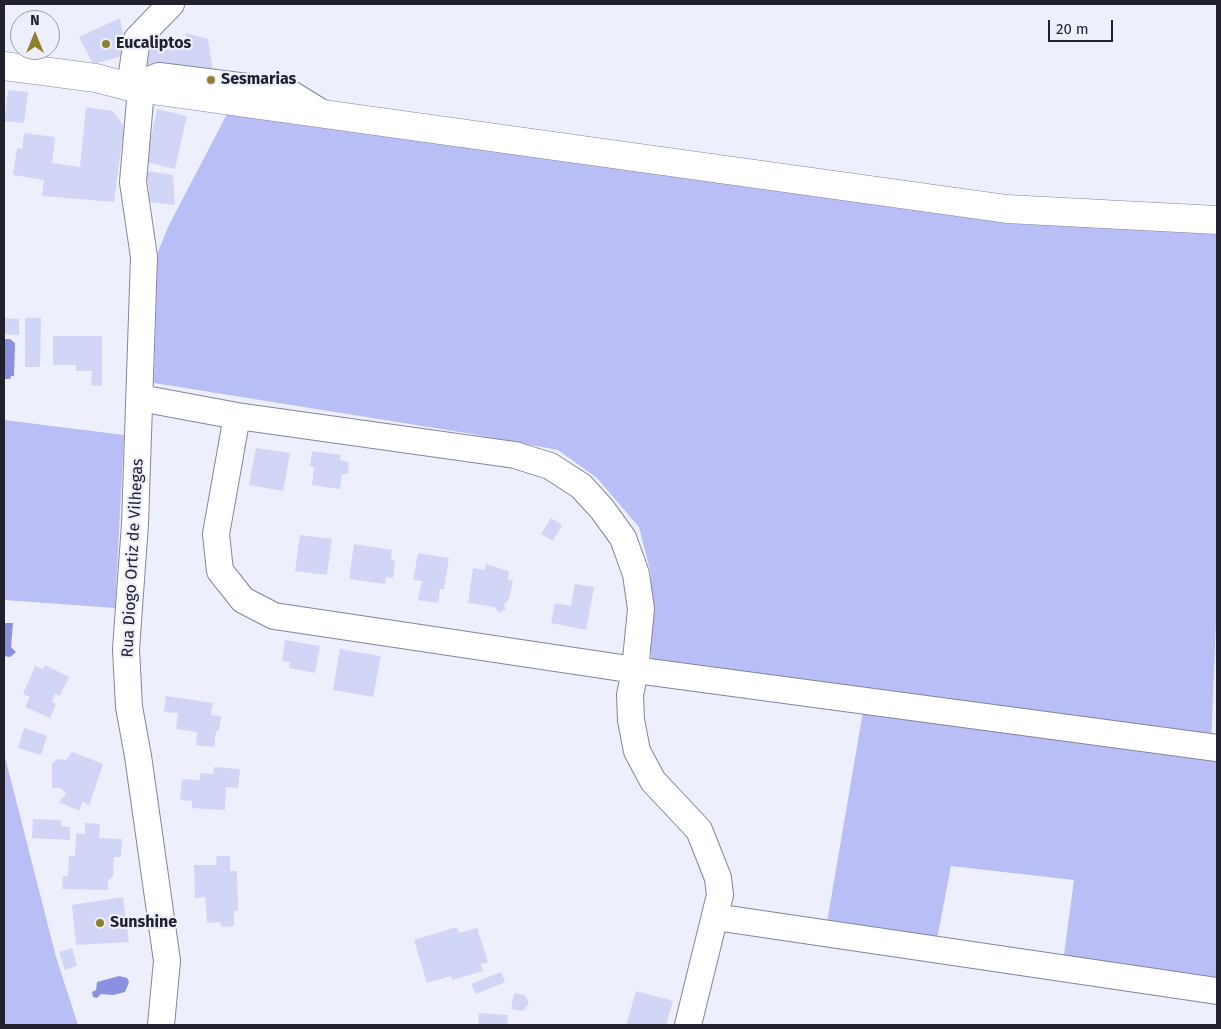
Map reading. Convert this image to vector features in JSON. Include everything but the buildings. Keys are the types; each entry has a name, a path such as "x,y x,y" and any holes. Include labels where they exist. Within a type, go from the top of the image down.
{"main road":[{"path":"4,66 96,78 136,88 1006,209 1217,220"}],"street":[{"name":"Rua Diogo Ortiz de Vilhegas","path":"161,1025 167,961 138,756 129,707 126,649 134,533 144,257 133,182 137,39 171,4"},
{"path":"140,398 237,416 515,455 550,466 581,486 602,510 623,538 636,574 641,609 635,670 630,695 631,720 637,751 653,781 699,830 718,878 720,895 688,1025"},
{"path":"237,416 216,534 220,571 243,600 274,616 635,670 1217,748"},
{"path":"715,917 1217,991"}],"shaded area":[{"path":"227,114 1217,229 1217,597 1211,746 1217,746 1217,980 1063,962 1074,880 951,866 936,944 826,928 866,694 651,663 651,574 639,527 597,478 558,450 472,434 154,383 158,252 168,227"},
{"path":"4,339 10,339 15,343 14,376 11,376 10,379 4,379"},
{"path":"4,420 124,435 115,608 4,600"},
{"path":"4,623 13,623 11,647 16,652 10,657 4,656"},
{"path":"4,753 56,957 78,1025 4,1025"},
{"path":"119,976 127,978 129,982 125,992 113,995 101,994 97,998 93,997 92,992 96,990 97,982"}],"place":[{"name":"Eucaliptos","path":"106,44"},
{"name":"Sesmarias","path":"211,80"},
{"name":"Sunshine","path":"100,923"}]}
